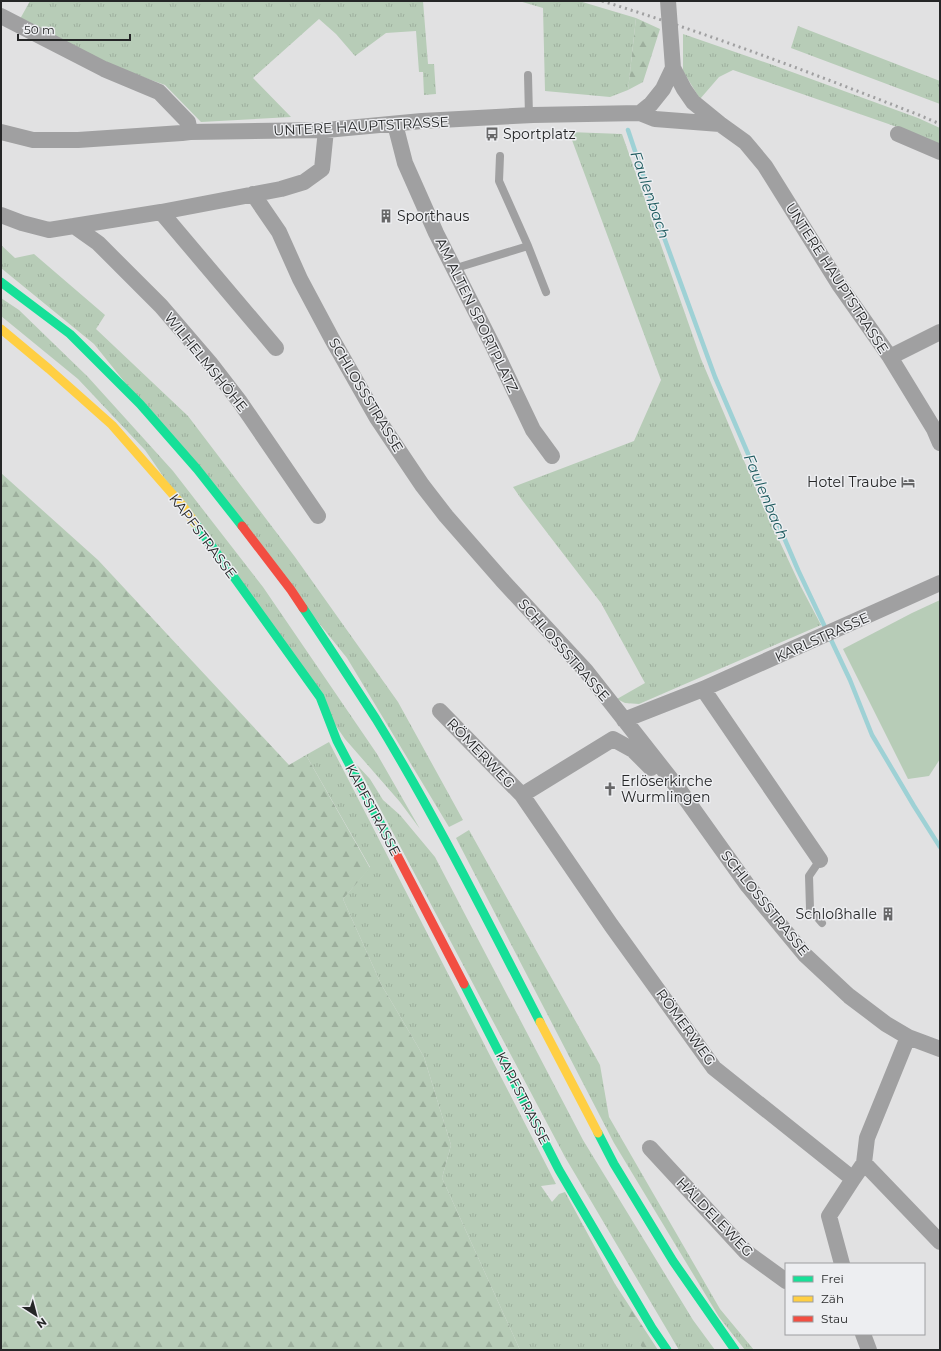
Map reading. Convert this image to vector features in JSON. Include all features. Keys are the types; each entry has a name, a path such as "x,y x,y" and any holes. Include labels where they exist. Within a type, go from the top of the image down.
{"main road":[{"path":"1,282 70,334 140,404 229,509 291,590 376,720 425,804 466,879 614,1164 673,1261 735,1350"},
{"name":"KAPFSTRASSE","path":"1,329 112,425 182,506 320,697 337,741 487,1028 559,1170 652,1328 667,1350"}],"street":[{"path":"640,113 651,104 663,89 673,68 668,1"},
{"path":"1,16 104,69 159,92 188,122 190,132"},
{"name":"UNTERE HAUPTSTRASSE","path":"673,68 693,102 745,142 765,166 840,286 890,357 934,429 940,443"},
{"name":"UNTERE HAUPTSTRASSE","path":"1,132 33,140 78,140 190,132 326,130 395,124 529,116 640,113 655,119 720,124"},
{"name":"AM ALTEN SPORTPLATZ","path":"395,124 405,163 453,269 534,430 552,456"},
{"path":"1,215 22,223 49,230 161,212 280,189 304,182 322,169 326,130"},
{"path":"898,134 940,152"},
{"name":"SCHLOSSSTRASSE","path":"253,194 279,232 300,279 377,418 422,485 446,516 586,671 678,788 748,886 805,955 849,996 886,1024 908,1037 940,1049"},
{"path":"161,212 276,348"},
{"name":"WILHELMSHÖHE","path":"74,226 98,243 161,306 210,363 240,402 318,516"},
{"path":"890,357 940,332"},
{"name":"KARLSTRASSE","path":"624,720 703,689 940,583"},
{"path":"703,689 820,860"},
{"name":"RÖMERWEG","path":"440,711 522,795 611,925 714,1068 853,1179"},
{"name":"RÖMERWEG","path":"522,795 612,739 633,750 652,769 678,788"},
{"path":"842,1263 829,1216 864,1162 868,1138 908,1037"},
{"name":"HÄLDELEWEG","path":"650,1148 746,1252 785,1280"},
{"path":"864,1162 940,1242"},
{"path":"862,1335 869,1350"}],"lane":[{"path":"528,76 529,116"},
{"path":"500,156 499,181 528,246 546,292"},
{"path":"453,269 528,246"},
{"path":"820,860 809,876 809,882 810,909 822,923"}],"green space":[{"path":"30,1 423,1 428,64 434,64 436,94 424,95 423,72 419,72 416,31 386,33 355,56 336,34 319,19 253,78 291,117 201,122 165,85 93,59 20,19"},
{"path":"519,1 579,1 636,18 628,90 610,97 545,91 543,8"},
{"path":"636,18 660,29 643,82 628,90"},
{"path":"798,26 940,81 940,104 791,48"},
{"path":"683,34 918,118 940,128 940,145 900,128 733,70 719,77 700,99 683,71"},
{"path":"569,132 622,134 701,359 764,508 800,585 821,625 639,704 625,703 617,699 645,683 601,603 513,487 634,441 661,380"},
{"path":"1,245 15,258 34,254 105,315 96,329 188,416 295,557 398,702 463,820 449,827 347,658 94,344 1,268"},
{"path":"1,298 19,310 88,377 173,471 263,587 377,754 420,829 400,802 345,739 145,450 78,379 1,316"},
{"path":"1,473 98,560 289,765 306,755 370,868 343,899 381,984 424,1057 451,1145 442,1178 520,1350 1,1350"},
{"path":"940,600 940,759 929,776 908,779 843,649"},
{"path":"329,742 556,1184 541,1186 552,1202 559,1194 565,1192 615,1284 643,1350 520,1350 442,1178 451,1145 424,1057 381,984 343,899 370,867 306,755"},
{"path":"357,765 370,779 383,800 400,815 435,857 583,1140 693,1320 715,1350 679,1350 565,1157"},
{"path":"469,830 600,1065 609,1117 720,1309 754,1350 745,1350 719,1317 614,1143 456,838"},
{"path":"615,1284 658,1350 643,1350 613,1288"}],"waterway":[{"name":"Faulenbach","path":"628,130 661,229 715,377 798,570 850,680 872,735 940,847"}],"railway":[{"path":"602,1 762,55 940,124"}],"traffic: fast":[{"path":"1,282 70,334 140,404 197,469 242,526"},
{"path":"195,523 320,697 337,741 396,853"},
{"path":"303,608 376,719 398,756 461,869 540,1022"},
{"path":"464,984 559,1170 652,1328 667,1350"},
{"path":"598,1133 614,1164 673,1261 735,1350"}],"traffic: slow":[{"path":"1,329 112,425 182,505 195,523"},
{"path":"540,1022 598,1133"}],"traffic: jam":[{"path":"242,526 303,608"},
{"path":"396,853 464,984"}],"place":[{"name":"Sportplatz","path":"492,134"},
{"name":"Sporthaus","path":"386,216"},
{"name":"Hotel Traube","path":"908,482"},
{"name":"Erlöserkirche Wurmlingen","path":"610,789"},
{"name":"Schloßhalle","path":"888,914"}]}
